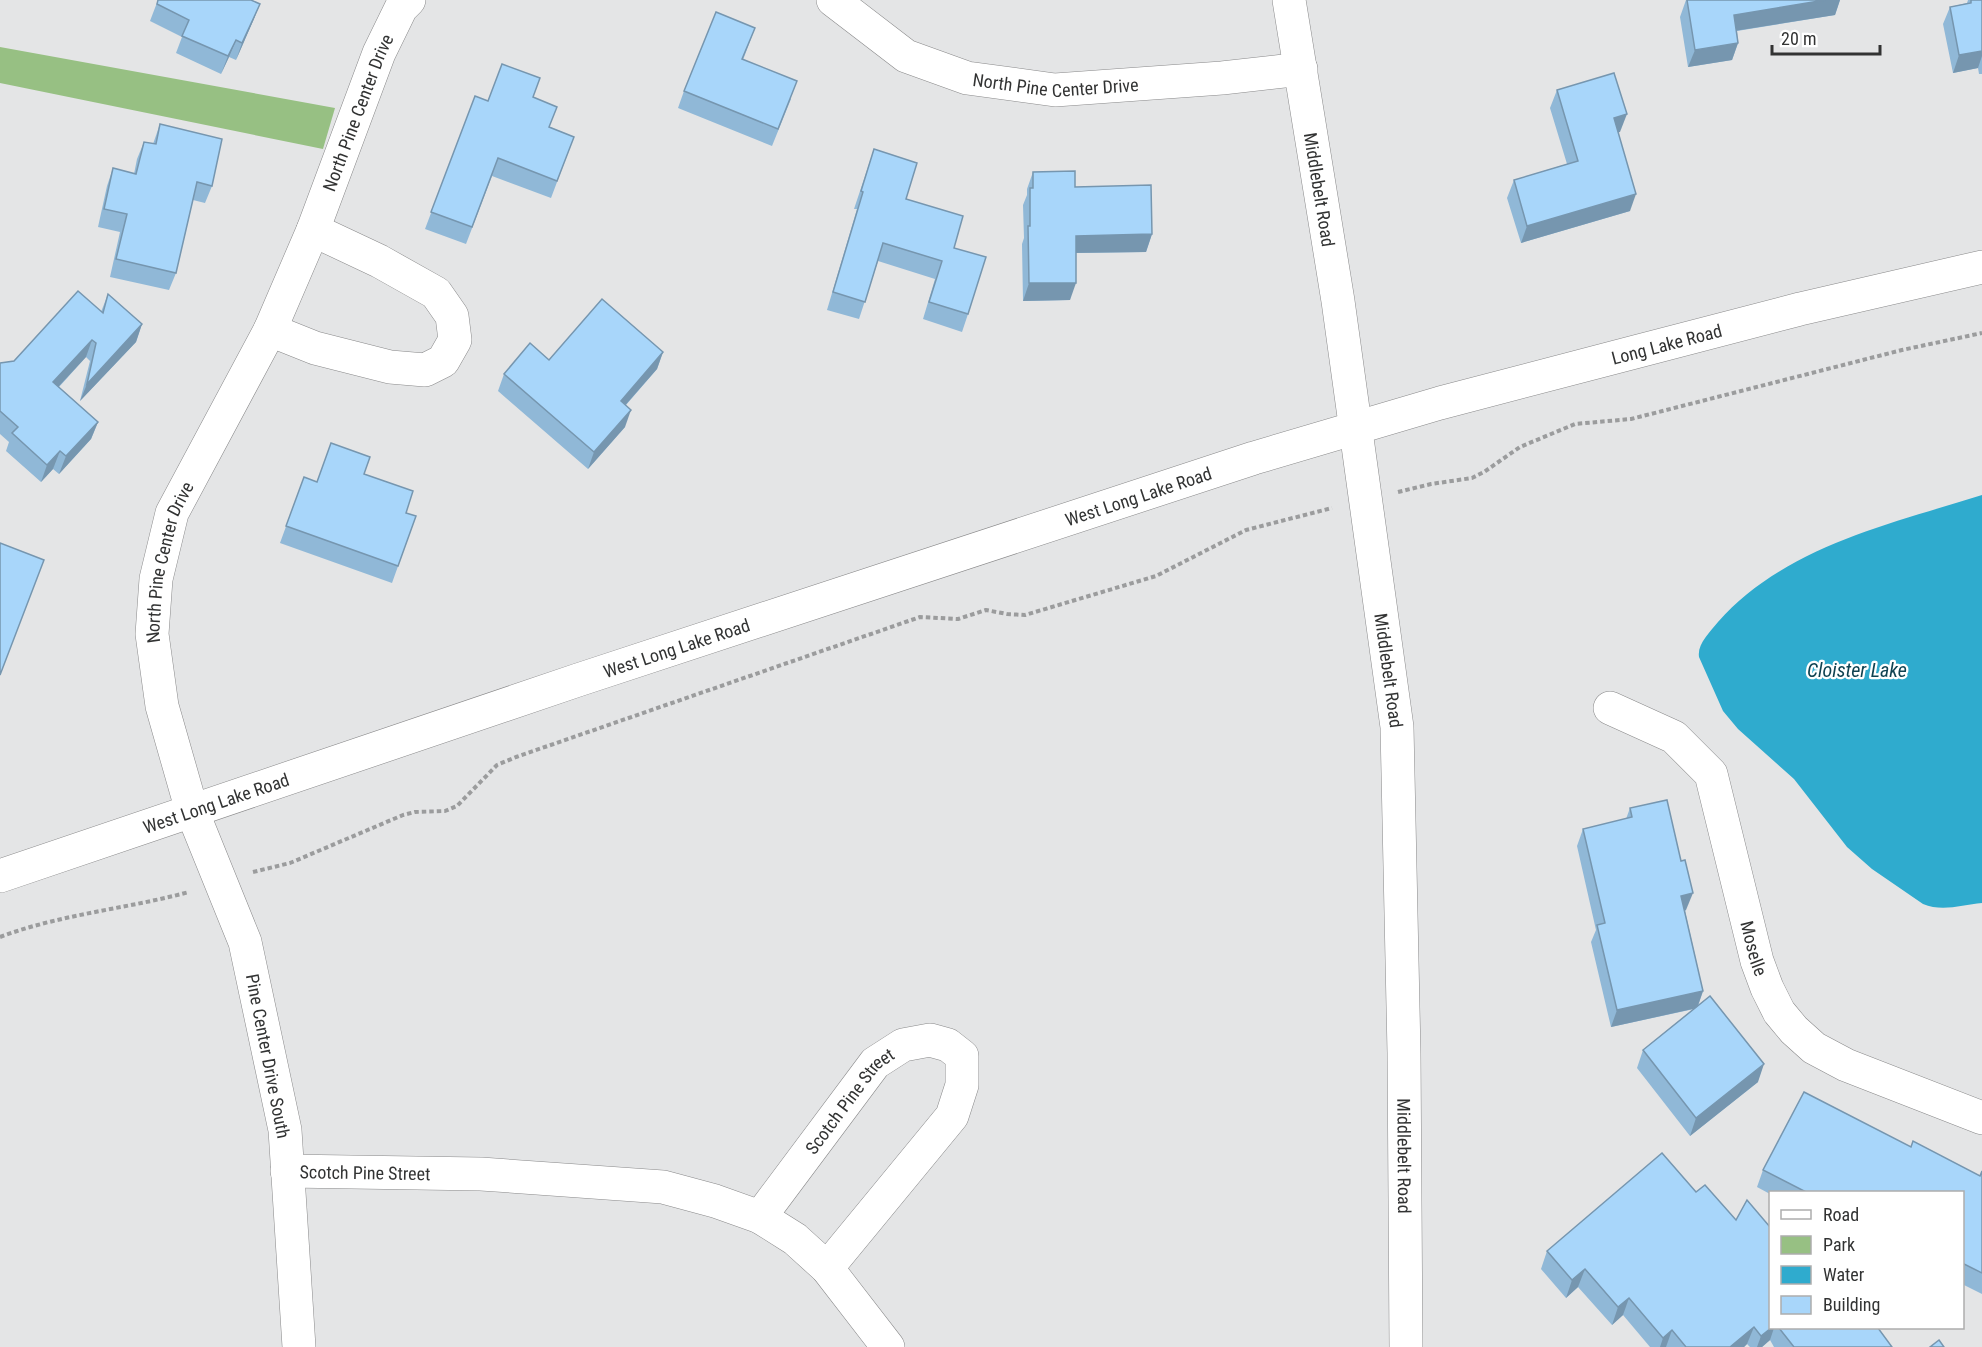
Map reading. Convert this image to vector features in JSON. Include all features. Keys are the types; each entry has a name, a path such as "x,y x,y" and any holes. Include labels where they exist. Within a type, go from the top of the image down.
{"street":[{"name":"North Pine Center Drive","path":"192,811 162,706 155,670 152,634 156,579 172,513 270,330 314,230 379,53 400,8 409,0"},
{"name":"North Pine Center Drive","path":"833,0 906,56 967,78 1055,90 1212,79 1301,69"},
{"name":"Middlebelt Road","path":"1290,0 1338,301 1397,727 1404,1053 1406,1347"},
{"path":"270,330 315,348 390,367 425,370 443,361 455,340 452,316 436,293 379,261 314,230"},
{"name":"Long Lake Road","path":"1355,428 1440,403 1800,309 1982,267"},
{"name":"West Long Lake Road","path":"0,876 600,673 1242,462 1355,428"},
{"name":"Moselle","path":"1610,708 1674,737 1711,774 1757,961 1779,1012 1794,1030 1814,1048 1846,1065 1982,1118"},
{"name":"Pine Center Drive South","path":"192,811 244,942 285,1130 299,1347"},
{"name":"Scotch Pine Street","path":"760,1217 875,1063 903,1045 930,1040 948,1045 962,1056 962,1085 951,1116 827,1268"},
{"name":"Scotch Pine Street","path":"287,1170 481,1174 663,1187 715,1201 760,1217 795,1239 827,1268 888,1347"}],"path":[{"path":"0,937 70,917 185,893 221,883 290,862 415,812 445,811 457,806 497,765 516,757 920,617 958,619 986,610 1025,615 1156,576 1246,530 1431,484 1472,478 1520,447 1575,424 1631,419 1902,350 1982,333"}],"green space":[{"path":"0,47 335,108 323,149 0,83"}],"water":[{"name":"Cloister Lake","path":"1982,495 1982,903 1937,908 1923,904 1872,869 1847,847 1794,779 1738,729 1723,711 1699,657 1699,652 1708,634 1745,596 1774,575 1806,557 1875,528"}],"building":[{"path":"158,0 251,0 260,4 242,43 236,40 228,56 182,36 189,20 157,4"},
{"path":"1687,0 1825,0 1734,15 1738,43 1695,50"},
{"path":"1971,0 1982,0 1982,51 1959,55 1950,7 1971,3"},
{"path":"716,12 755,28 742,59 797,81 778,129 684,91"},
{"path":"502,64 540,78 533,97 557,107 549,127 574,137 557,181 498,158 472,227 431,212 475,96 488,101"},
{"path":"1614,73 1627,114 1614,118 1636,194 1527,226 1514,180 1578,161 1557,90"},
{"path":"160,124 222,139 212,186 197,182 176,273 116,259 127,214 104,209 113,168 136,174 144,142 156,144"},
{"path":"874,149 917,163 906,199 963,216 954,248 986,257 968,314 929,302 942,261 883,243 865,302 833,292"},
{"path":"1075,171 1075,187 1151,185 1152,234 1076,236 1076,283 1029,283 1028,226 1030,226 1030,188 1033,188 1033,172"},
{"path":"78,291 103,313 108,294 142,324 87,384 96,343 92,340 53,382 98,422 66,456 60,451 47,465 12,433 18,427 0,411 0,363 14,361"},
{"path":"602,299 663,352 621,401 631,410 594,452 504,374 530,343 549,360"},
{"path":"331,443 370,457 364,474 413,491 406,513 416,516 398,566 286,526 304,477 317,482"},
{"path":"0,543 44,560 0,675"},
{"path":"1667,800 1681,861 1685,860 1693,893 1681,896 1703,991 1617,1010 1597,925 1605,923 1583,829 1632,817 1630,808"},
{"path":"1710,996 1764,1064 1696,1118 1643,1050"},
{"path":"1804,1092 1911,1147 1913,1141 1980,1176 1982,1171 1982,1273 1964,1264 1964,1191 1804,1191 1763,1170"},
{"path":"1662,1153 1696,1192 1705,1185 1736,1220 1747,1200 1769,1226 1770,1329 1761,1336 1754,1327 1730,1347 1686,1347 1672,1330 1663,1338 1629,1298 1618,1307 1585,1269 1572,1280 1547,1251"},
{"path":"1780,1329 1879,1329 1892,1347 1794,1347"},
{"path":"1939,1340 1944,1347 1930,1347"}]}
